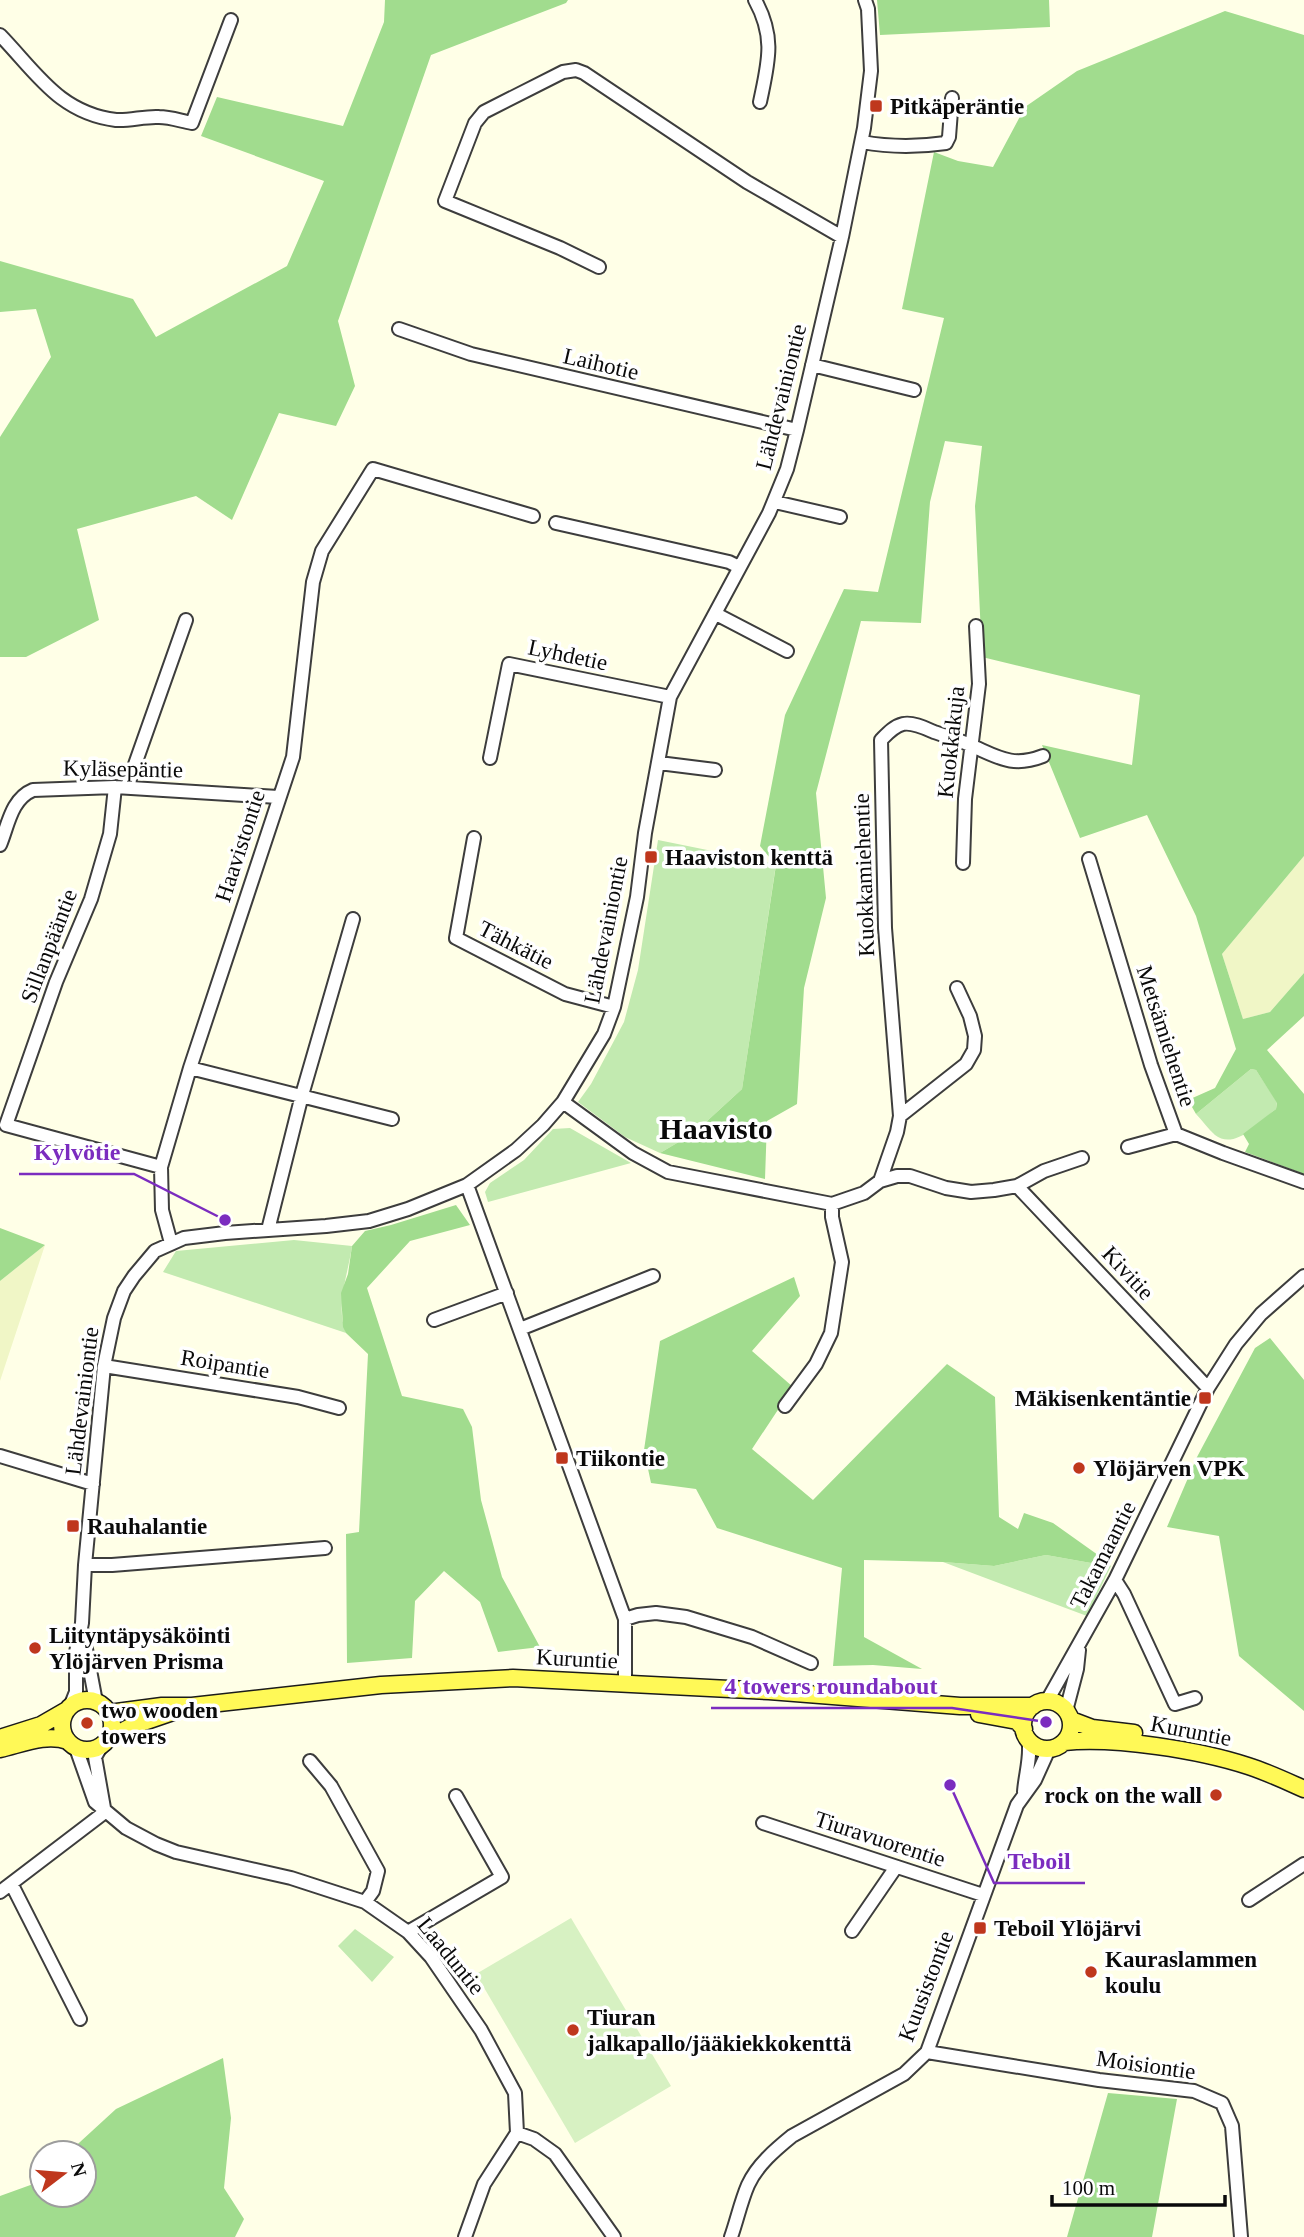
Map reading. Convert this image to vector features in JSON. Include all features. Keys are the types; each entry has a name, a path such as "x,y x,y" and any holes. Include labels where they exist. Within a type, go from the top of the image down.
{"main road":[{"name":"Kuruntie","path":"102,1707 192,1706 381,1685 513,1678 769,1691 960,1706 1040,1703"},
{"path":"0,1738 41,1725 82,1700 102,1707 112,1726 105,1742 89,1750 55,1738 44,1738 0,1749"},
{"path":"1040,1703 1061,1705 1069,1715 1069,1735 1065,1742 1049,1749 1037,1746 1026,1734 1025,1716 1040,1703"},
{"name":"Kuruntie","path":"105,1742 132,1726 192,1706"},
{"name":"Kuruntie","path":"960,1706 979,1714 1017,1721 1026,1734"},
{"path":"68,1709 62,1726 72,1744"},
{"name":"Kuruntie","path":"1069,1715 1092,1728 1198,1744 1250,1759 1304,1780"},
{"name":"Kuruntie","path":"1065,1742 1117,1742 1199,1754 1248,1766 1304,1789"}],"street":[{"path":"755,0 768,30 766,75 760,102"},
{"name":"Lähdevainiontie","path":"68,1709 76,1692 76,1652 82,1623 104,1366 114,1318 124,1291 155,1251 184,1238 369,1221 408,1209 467,1185 516,1150 543,1125 563,1102 599,1044 614,1007 637,897 645,833 670,697 775,502 797,430 862,142 871,71 868,9 865,0"},
{"path":"0,35 53,93 75,108 118,120 159,117 191,123 231,20"},
{"path":"599,267 560,247 445,201 475,123 484,112 563,72 576,70 738,177 842,237"},
{"path":"862,142 907,146 946,143 949,137 952,98"},
{"name":"Laihotie","path":"398,329 471,354 797,430"},
{"path":"812,365 914,390"},
{"name":"Haavistontie","path":"171,1242 162,1210 161,1167 190,1068 293,757 313,582 322,551 373,469 533,516"},
{"path":"775,502 840,517"},
{"path":"556,523 729,562 739,567"},
{"path":"716,614 787,651"},
{"name":"Sillanpääntie","path":"161,1167 3,1125 56,982 91,899 121,787 186,620"},
{"name":"Kuokkakuja","path":"964,863 965,799 979,684 976,626"},
{"name":"Lyhdetie","path":"490,758 509,664 670,697"},
{"name":"Kuokkamiehentie","path":"880,1181 900,1116 885,928 881,740 891,729 903,724 919,726 970,745 997,759 1017,762 1043,756"},
{"path":"659,763 715,770"},
{"name":"Kyläsepäntie","path":"0,845 16,803 23,794 33,790 121,787 278,797"},
{"name":"Tähkätie","path":"474,838 456,938 565,994 614,1007"},
{"name":"Metsämiehentie","path":"1089,859 1151,1065 1176,1134 1304,1182"},
{"path":"268,1230 353,919"},
{"path":"900,1116 966,1063 974,1050 975,1035 970,1016 957,988"},
{"path":"190,1068 392,1119"},
{"path":"563,1102 634,1153 668,1172 832,1204 864,1193 880,1181 897,1175 971,1192 1017,1186 1044,1171 1082,1158"},
{"path":"1128,1147 1176,1134"},
{"path":"467,1185 625,1619 625,1684"},
{"name":"Kivitie","path":"1017,1186 1208,1388"},
{"path":"785,1405 816,1364 831,1333 842,1262 832,1217 832,1204"},
{"path":"520,1329 653,1276"},
{"name":"Takamaantie","path":"1040,1703 1079,1648 1208,1388 1236,1344 1261,1314 1304,1276"},
{"path":"434,1320 507,1293"},
{"name":"Roipantie","path":"104,1366 298,1397 339,1408"},
{"path":"0,1456 93,1484"},
{"path":"85,1565 325,1548"},
{"path":"1115,1580 1175,1704 1195,1698"},
{"path":"625,1619 656,1613 687,1617 752,1637 811,1663"},
{"name":"Lähdevainiontie","path":"82,1623 102,1707"},
{"name":"Takamaantie","path":"1069,1715 1079,1648"},
{"name":"Kuusistontie","path":"1024,1792 1030,1748 1026,1734"},
{"path":"80,2019 6,1888 104,1812 95,1757 105,1742"},
{"name":"Laaduntie","path":"72,1744 95,1801 104,1812 126,1828 176,1852 291,1878 365,1902 408,1932 431,1957 481,2030 515,2093 517,2133"},
{"name":"Kuusistontie","path":"731,2237 749,2183 780,2146 792,2136 904,2074 927,2052 1017,1805 1035,1780 1049,1749"},
{"path":"310,1761 331,1786 378,1871 373,1891 365,1902"},
{"path":"408,1932 502,1877 456,1796"},
{"name":"Tiuravuorentie","path":"764,1823 983,1895"},
{"path":"1249,1900 1304,1864"},
{"path":"852,1931 896,1867"},
{"name":"Moisiontie","path":"927,2052 1099,2080 1194,2091 1222,2103 1232,2126 1241,2237"},
{"path":"465,2237 484,2184 517,2133 534,2139 555,2154 614,2237"}],"green space":[{"path":"385,0 568,0 431,55 338,321 355,386 336,426 279,413 232,520 196,496 77,529 99,620 26,657 0,657 0,437 51,357 36,309 0,312 0,261 133,299 156,337 287,266 324,181 201,136 217,97 343,126 384,22"},
{"path":"877,0 1049,0 1050,27 880,35"},
{"path":"1225,11 1304,35 1304,856 1222,954 1243,1019 1270,1012 1304,973 1304,1016 1267,1050 1304,1094 1304,1174 1245,1152 1249,1144 1243,1134 1276,1109 1277,1103 1256,1070 1251,1069 1196,1114 1188,1100 1215,1088 1236,1049 1196,916 1147,815 1080,838 1042,745 1132,765 1140,695 982,657 975,506 982,446 945,441 930,502 921,623 861,621 816,793 826,898 804,988 797,1104 767,1121 765,1179 660,1153 694,1133 742,1089 776,865 760,846 785,715 844,589 878,592 944,318 902,309 934,152 958,161 993,167 1025,107 1077,71"},
{"path":"658,840 776,864 742,1089 694,1133 660,1153 625,1137 578,1102 591,1084 624,1022 638,970"},
{"path":"1304,856 1304,973 1270,1012 1243,1019 1222,954"},
{"path":"1251,1069 1256,1070 1277,1102 1276,1109 1239,1137 1223,1139 1212,1133 1196,1114"},
{"path":"570,1128 631,1163 488,1202 485,1192 490,1183 524,1160 553,1129"},
{"path":"456,1205 470,1225 410,1241 367,1288 402,1396 463,1409 472,1427 481,1500 502,1577 540,1647 498,1652 480,1602 444,1571 415,1601 412,1658 347,1663 346,1534 359,1532 368,1354 343,1327 341,1293 348,1274 352,1246 365,1231"},
{"path":"0,1228 45,1245 0,1281"},
{"path":"294,1240 352,1246 342,1301 346,1333 163,1272 176,1251"},
{"path":"45,1245 0,1381 0,1281"},
{"path":"794,1277 800,1296 752,1351 793,1387 752,1449 813,1500 947,1364 995,1397 999,1517 1018,1529 1024,1513 1053,1523 1098,1555 1091,1563 1046,1555 994,1566 864,1560 864,1637 922,1669 873,1665 833,1666 842,1568 717,1528 696,1489 651,1483 644,1450 660,1341"},
{"path":"1270,1338 1304,1380 1304,1711 1239,1656 1219,1536 1167,1527 1197,1457 1255,1348"},
{"path":"1046,1555 1091,1563 1098,1555 1111,1566 1087,1616 943,1562 994,1566"},
{"name":"Tiuran jalkapallo/jääkiekkokenttä","path":"571,1918 671,2086 575,2143 476,1974"},
{"path":"355,1929 394,1957 372,1982 338,1946"},
{"path":"223,2058 231,2118 224,2188 244,2219 235,2237 0,2237 0,2196 28,2186 28,2209 98,2209 98,2139 83,2139 116,2109"},
{"path":"1108,2093 1177,2099 1152,2237 1067,2237"}],"place":[{"name":"Pitkäperäntie","path":"876,106"},
{"name":"Haaviston kenttä","path":"651,857"},
{"name":"Kylvötie","path":"225,1220"},
{"name":"Mäkisenkentäntie","path":"1205,1398"},
{"name":"Tiikontie","path":"562,1458"},
{"name":"Ylöjärven VPK","path":"1079,1468"},
{"name":"Rauhalantie","path":"73,1526"},
{"name":"Liityntäpysäköinti Ylöjärven Prisma","path":"35,1648"},
{"name":"4 towers roundabout","path":"1046,1722"},
{"name":"two wooden towers","path":"87,1723"},
{"name":"Teboil","path":"950,1785"},
{"name":"rock on the wall","path":"1216,1795"},
{"name":"Teboil Ylöjärvi","path":"980,1928"},
{"name":"Kauraslammen koulu","path":"1091,1972"},
{"name":"Tiuran jalkapallo/jääkiekkokenttä","path":"573,2030"}],"district":[{"name":"Haavisto","path":"716,1128"}]}
